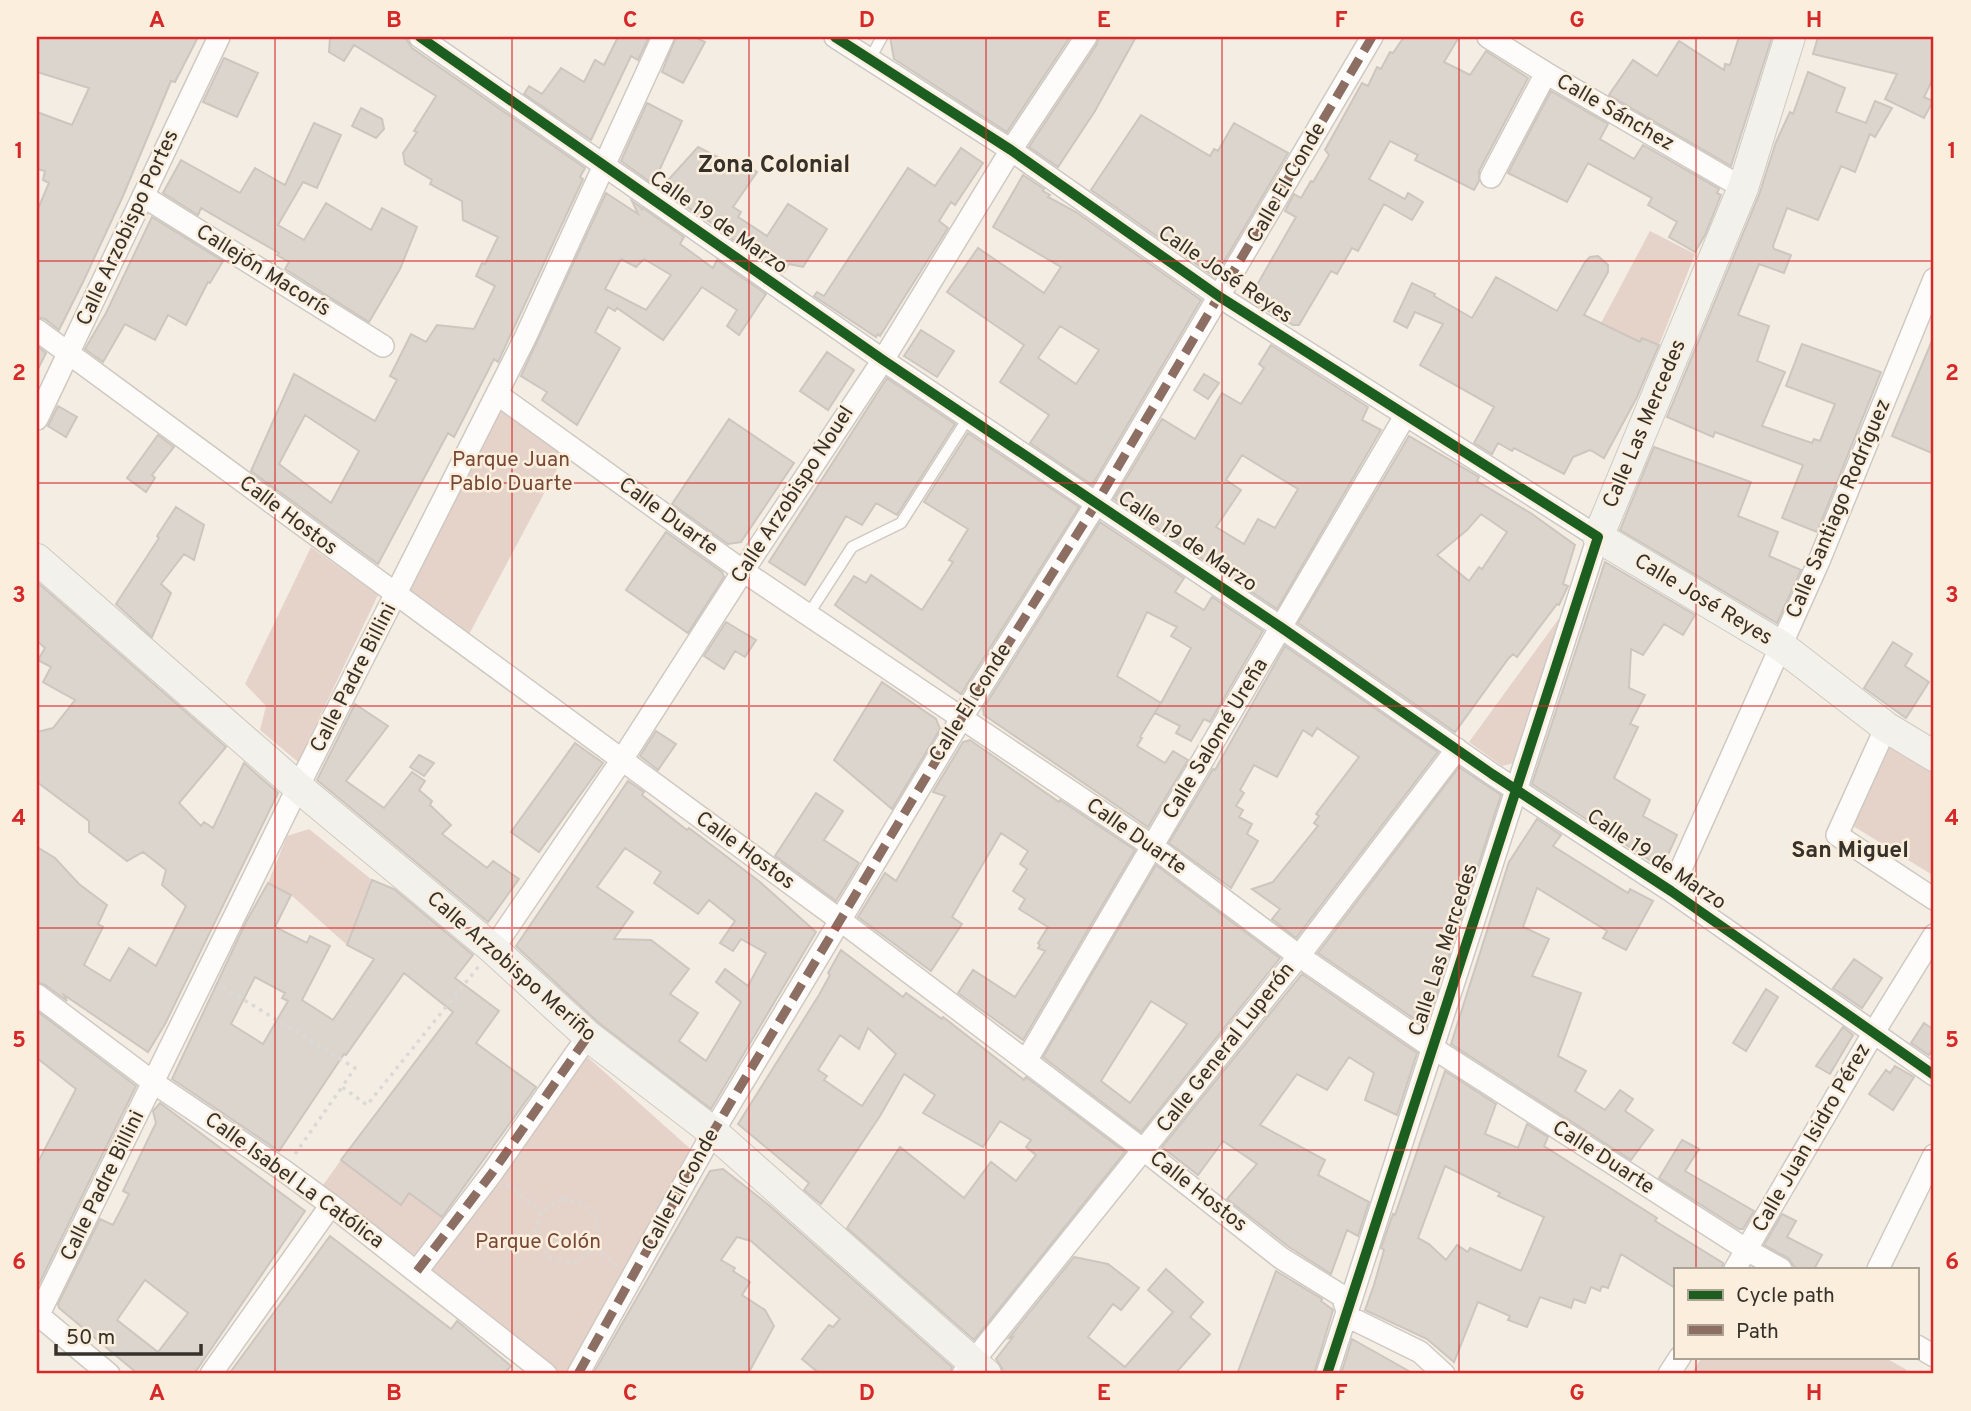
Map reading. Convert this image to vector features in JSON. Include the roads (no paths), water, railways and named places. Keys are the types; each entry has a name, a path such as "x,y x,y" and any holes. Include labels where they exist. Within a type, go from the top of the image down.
{"street":[{"name":"Calle Arzobispo Portes","path":"37,419 219,37"},
{"name":"Calle 19 de Marzo","path":"420,37 883,360 1282,628 1599,846 1671,891 1934,1074"},
{"name":"Calle Padre Billini","path":"38,1315 298,787 525,338 663,37"},
{"name":"Calle José Reyes","path":"835,37 1011,150 1220,297 1598,537 1780,646 1886,727 1934,756"},
{"name":"Calle Arzobispo Nouel","path":"493,949 621,761 883,360 1011,150 1086,37"},
{"name":"Calle El Conde","path":"578,1374 713,1132 961,719 1096,504 1372,37"},
{"name":"Calle Sánchez","path":"1488,37 1743,188"},
{"name":"Calle Las Mercedes","path":"1327,1374 1598,537 1743,188 1790,37"},
{"path":"1491,177 1546,73"},
{"name":"Callejón Macorís","path":"143,196 383,346"},
{"name":"Calle Santiago Rodríguez","path":"1671,891 1928,312 1934,279"},
{"name":"Calle Hostos","path":"37,330 840,920 1145,1151 1281,1258 1342,1296 1349,1317 1420,1352 1444,1374"},
{"name":"Calle Duarte","path":"497,394 743,571 1152,846 1299,956 1433,1048 1779,1268"},
{"name":"Calle Salomé Ureña","path":"1026,1061 1405,416"},
{"name":"Calle Arzobispo Meriño","path":"37,559 298,787 493,949 588,1036 713,1132 974,1370"},
{"path":"1886,727 1837,835 1934,899"},
{"name":"Calle General Luperón","path":"974,1370 1299,956 1457,749"},
{"name":"Calle Juan Isidro Pérez","path":"1736,1268 1934,935"},
{"name":"Calle Isabel La Católica","path":"37,995 154,1083 284,1170 546,1374"},
{"path":"417,1271 492,1173 588,1036"},
{"path":"1878,1268 1934,1154"},
{"path":"211,1374 331,1205"},
{"path":"38,1315 109,1374"},
{"path":"1918,1347 1934,1356"},
{"path":"1669,1374 1679,1358"}],"lane":[{"path":"870,59 882,37"},
{"path":"808,615 852,547 901,523 968,418"}],"district":[{"name":"Zona Colonial","path":"774,166"},
{"name":"San Miguel","path":"1850,851"}],"park label":[{"name":"Parque Juan Pablo Duarte","path":"511,472"},
{"name":"Parque Colón","path":"538,1242"}]}
